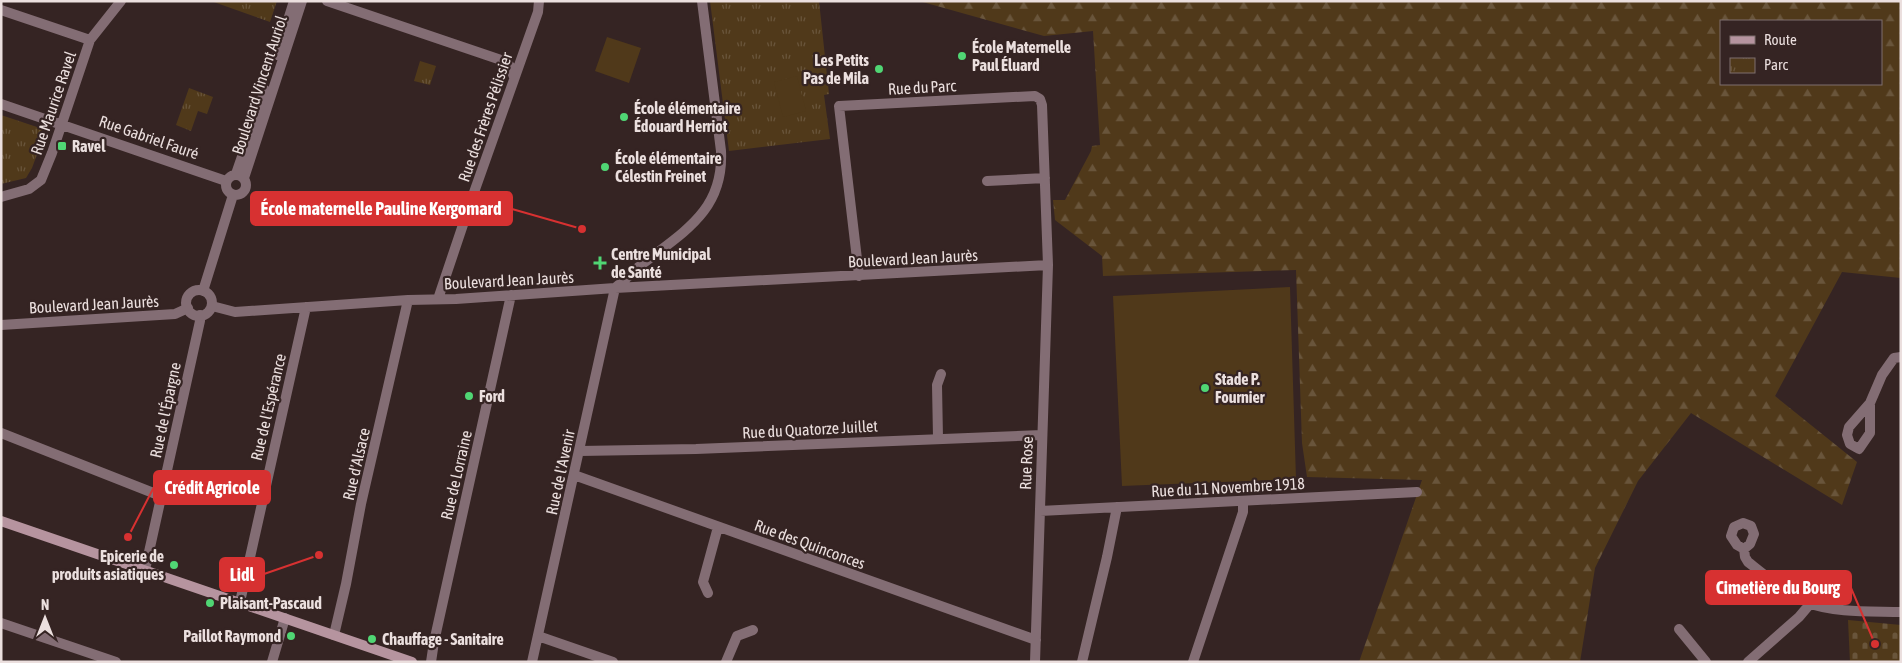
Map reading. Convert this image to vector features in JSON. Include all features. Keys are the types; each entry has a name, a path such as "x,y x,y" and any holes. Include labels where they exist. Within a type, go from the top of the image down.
{"main road":[{"path":"1,521 412,662"}],"street":[{"name":"Rue Maurice Ravel","path":"1,196 29,189 41,180 90,40 121,1"},
{"name":"Boulevard Vincent Auriol","path":"240,176 294,1"},
{"name":"Boulevard Vincent Auriol","path":"240,176 302,1"},
{"path":"327,1 504,61 510,66 514,77"},
{"name":"Rue des Frères Pélissier","path":"438,299 538,12 539,1"},
{"path":"615,288 640,266 691,227 706,207 721,170 721,150 702,1"},
{"path":"1,10 90,40"},
{"name":"Rue du Parc","path":"859,276 839,106 1035,96 1040,99 1042,105 1048,265"},
{"name":"Rue Gabriel Fauré","path":"1,104 226,181"},
{"path":"230,176 240,176 246,183 245,190 240,194 233,195 226,189 226,181 230,176"},
{"path":"987,181 1045,178"},
{"path":"203,291 233,195"},
{"name":"Boulevard Jean Jaurès","path":"212,306 235,312 615,288 1048,265"},
{"name":"Rue Rose","path":"1035,662 1048,265"},
{"name":"Rue de l'Avenir","path":"532,662 615,288"},
{"path":"203,291 211,298 212,306 207,313 193,314 188,308 187,300 191,293 203,291"},
{"name":"Rue de Lorraine","path":"431,662 511,295"},
{"name":"Rue d'Alsace","path":"334,635 361,504 408,300"},
{"name":"Rue de l'Espérance","path":"240,602 306,307"},
{"name":"Boulevard Jean Jaurès","path":"1,325 176,314 188,308"},
{"name":"Rue de l'Épargne","path":"145,570 200,315"},
{"path":"1870,403 1882,375 1894,358 1901,358"},
{"path":"938,438 937,384 941,374"},
{"path":"1,433 161,496"},
{"name":"Rue du Quatorze Juillet","path":"580,451 696,449 1042,435"},
{"name":"Rue des Quinconces","path":"574,475 1036,640"},
{"name":"Rue du 11 Novembre 1918","path":"1040,511 1417,492"},
{"path":"1193,662 1243,512 1243,502"},
{"path":"1082,662 1107,557 1116,507"},
{"path":"708,593 702,582 718,526"},
{"path":"1744,549 1748,562 1779,586 1810,604 1852,611 1901,612"},
{"path":"1748,662 1799,617 1810,604"},
{"path":"272,662 285,618"},
{"path":"1,623 116,662"},
{"path":"1679,629 1706,662"},
{"path":"726,662 737,636 753,630"},
{"path":"538,636 613,662"}],"green space":[{"path":"211,1 277,1 270,22"},
{"path":"710,1 819,1 829,94 824,95 830,139 729,151"},
{"path":"919,1 1901,1 1901,278 1842,272 1775,396 1857,462 1842,505 1691,413 1638,481 1595,568 1580,662 1359,662 1422,480 1307,477 1302,443 1296,270 1103,276 1102,256 1055,220 1053,200 1065,200 1092,146 1100,145 1093,31 1044,36"},
{"path":"607,37 641,48 629,83 595,71"},
{"path":"420,61 436,66 430,85 414,81"},
{"path":"797,76 806,111 783,117 774,82"},
{"path":"189,88 213,97 207,114 198,111 191,131 176,125"},
{"path":"1,115 46,130 32,168 26,178 1,184"},
{"name":"Stade P. Fournier","path":"1290,287 1296,479 1122,486 1113,296"},
{"path":"1848,620 1901,625 1901,662 1850,662"}],"place":[{"name":"École Maternelle Paul Éluard","path":"962,56"},
{"name":"Les Petits Pas de Mila","path":"879,69"},
{"name":"École élémentaire Édouard Herriot","path":"624,117"},
{"name":"Ravel","path":"62,146"},
{"name":"École élémentaire Célestin Freinet","path":"605,167"},
{"name":"École maternelle Pauline Kergomard","path":"582,229"},
{"name":"Centre Municipal de Santé","path":"600,263"},
{"name":"Stade P. Fournier","path":"1205,388"},
{"name":"Ford","path":"469,396"},
{"name":"Crédit Agricole","path":"128,537"},
{"name":"Lidl","path":"319,555"},
{"name":"Epicerie de produits asiatiques","path":"174,565"},
{"name":"Plaisant-Pascaud","path":"210,603"},
{"name":"Paillot Raymond","path":"291,636"},
{"name":"Chauffage - Sanitaire","path":"372,639"},
{"name":"Cimetière du Bourg","path":"1875,644"}]}
